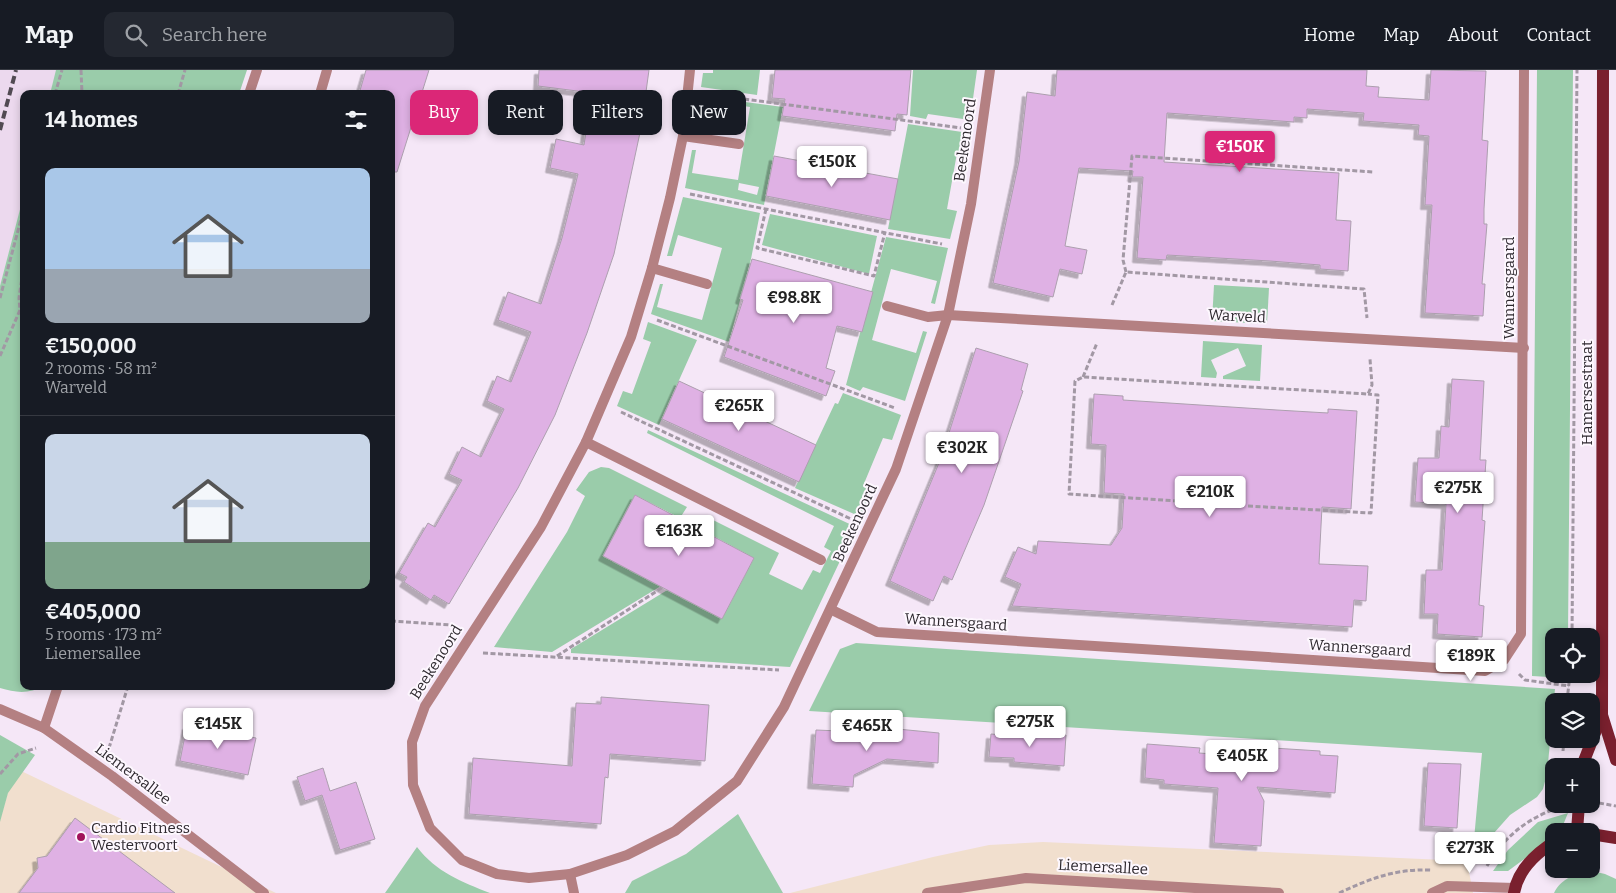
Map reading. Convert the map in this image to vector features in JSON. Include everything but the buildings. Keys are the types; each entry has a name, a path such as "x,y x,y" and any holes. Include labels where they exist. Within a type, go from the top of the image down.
{"main road":[{"name":"Hamersestraat","path":"1603,70 1602,715 1616,760"},
{"name":"Hamersestraat","path":"1585,758 1602,715"},
{"path":"1600,835 1616,838"},
{"path":"1515,890 1524,868 1538,852 1545,848"}],"street":[{"path":"250,90 257,70"},
{"path":"321,90 327,70"},
{"name":"Beekenoord","path":"688,90 690,70"},
{"name":"Beekenoord","path":"683,136 672,190 652,268 631,337 586,442 541,527 425,706 412,742 414,785 430,828 462,860 497,874 529,878 570,874 627,855 674,831 738,781 784,707 832,610 896,469 948,315 971,204 990,70"},
{"name":"Wannersgaard","path":"832,610 877,632 1485,670 1504,660 1521,634 1524,70"},
{"path":"683,136 739,144"},
{"path":"652,268 707,284"},
{"name":"Warveld","path":"887,306 928,317 948,315 1524,348"},
{"name":"Beekenoord","path":"586,442 821,560"},
{"path":"44,728 57,690"},
{"name":"Liemersallee","path":"0,709 44,728 103,769 264,893"},
{"path":"570,874 574,893"},
{"name":"Liemersallee","path":"927,893 1026,878 1278,893"},
{"path":"1432,893 1447,886 1515,890"}],"path":[{"path":"56,90 62,70"},
{"path":"81,70 82,90"},
{"path":"179,90 185,70"},
{"name":"Hamersestraat","path":"1572,628 1577,70"},
{"path":"746,99 982,130"},
{"path":"1126,272 1123,260 1132,156 1374,172"},
{"path":"672,190 962,248"},
{"path":"766,208 757,248 874,276 885,232"},
{"path":"0,298 20,223"},
{"path":"0,356 20,310 20,291"},
{"path":"638,313 914,416"},
{"path":"1083,376 1075,381 1069,494 1193,502"},
{"path":"1248,506 1371,513 1378,395 1368,394"},
{"path":"602,403 870,528"},
{"path":"556,657 663,587"},
{"path":"395,621 476,627"},
{"path":"460,652 802,671"},
{"path":"1504,660 1526,680 1569,686"},
{"path":"1568,693 1569,683"},
{"path":"103,769 127,690"},
{"path":"0,774 18,754 36,748"},
{"path":"1600,805 1616,806"},
{"path":"1484,873 1496,851 1524,824 1547,813"},
{"path":"1479,868 1486,867"},
{"path":"1339,893 1373,878 1394,872 1438,870"}],"shaded area":[{"path":"0,70 57,70 51,90 20,90 20,211 0,286"},
{"path":"15,768 276,893 0,893 0,820"},
{"path":"1043,842 1467,861 1473,893 790,893 989,845"}],"green space":[{"path":"56,70 247,70 240,90 51,90"},
{"path":"713,70 760,70 757,95 746,93 746,90 722,90 701,87 703,73 713,73"},
{"path":"913,70 977,70 970,120 928,114 926,119 910,116"},
{"path":"1537,70 1573,70 1568,628 1545,628 1545,677 1532,676"},
{"path":"746,102 783,107 764,205 685,188 692,150 696,150 692,173 738,180 750,107 746,106","holes":["739,183 759,187 757,195 738,190"]},
{"path":"908,124 969,133 966,154 957,153 947,209 957,211 950,239 888,229"},
{"path":"683,197 760,213 751,259 729,342 651,314 660,284 663,284 657,307 702,320 722,248 678,235 672,256 667,256"},
{"path":"20,209 20,690 33,690 22,692 0,688 0,286"},
{"path":"770,214 877,236 869,274 762,245"},
{"path":"886,237 948,248 935,304 931,303 937,281 891,269 872,340 916,353 923,331 927,332 905,401 863,387 860,391 846,385"},
{"path":"1214,285 1269,288 1267,324 1212,321"},
{"path":"648,322 697,340 659,425 617,406 623,391 632,394 651,342 643,339"},
{"path":"1203,341 1262,345 1260,381 1223,379 1223,376 1246,366 1238,348 1211,360 1217,373 1216,378 1201,377"},
{"path":"843,393 901,415 892,440 883,438 863,486 872,490 861,517 795,488 835,403 838,404"},
{"path":"648,430 856,527 790,667 571,653 571,649 669,589 722,619 754,558 706,532 713,520 779,553 769,574 802,590 813,570 820,573 831,551 824,547 834,526 647,433"},
{"path":"601,467 609,468 687,507 680,518 635,495 603,556 661,586 552,652 494,647 567,532 585,496 576,490 589,472"},
{"path":"856,643 1555,689 1555,693 1545,693 1545,748 1549,748 1549,758 1545,758 1545,782 1543,789 1537,797 1510,815 1486,842 1473,850 1482,753 809,711 840,649"},
{"path":"0,735 35,755 8,793 0,822"},
{"path":"1568,813 1564,823 1545,823 1545,844 1508,871 1493,871 1508,850 1538,822"},
{"path":"738,814 783,893 625,893 632,881 686,854"},
{"path":"417,847 424,856 441,870 490,893 385,893"},
{"path":"1600,873 1605,874 1616,879 1616,893 1554,893 1568,878 1600,878"}],"railway":[{"path":"0,130 16,70"}],"place":[{"name":"Cardio Fitness Westervoort","path":"81,837"}]}
